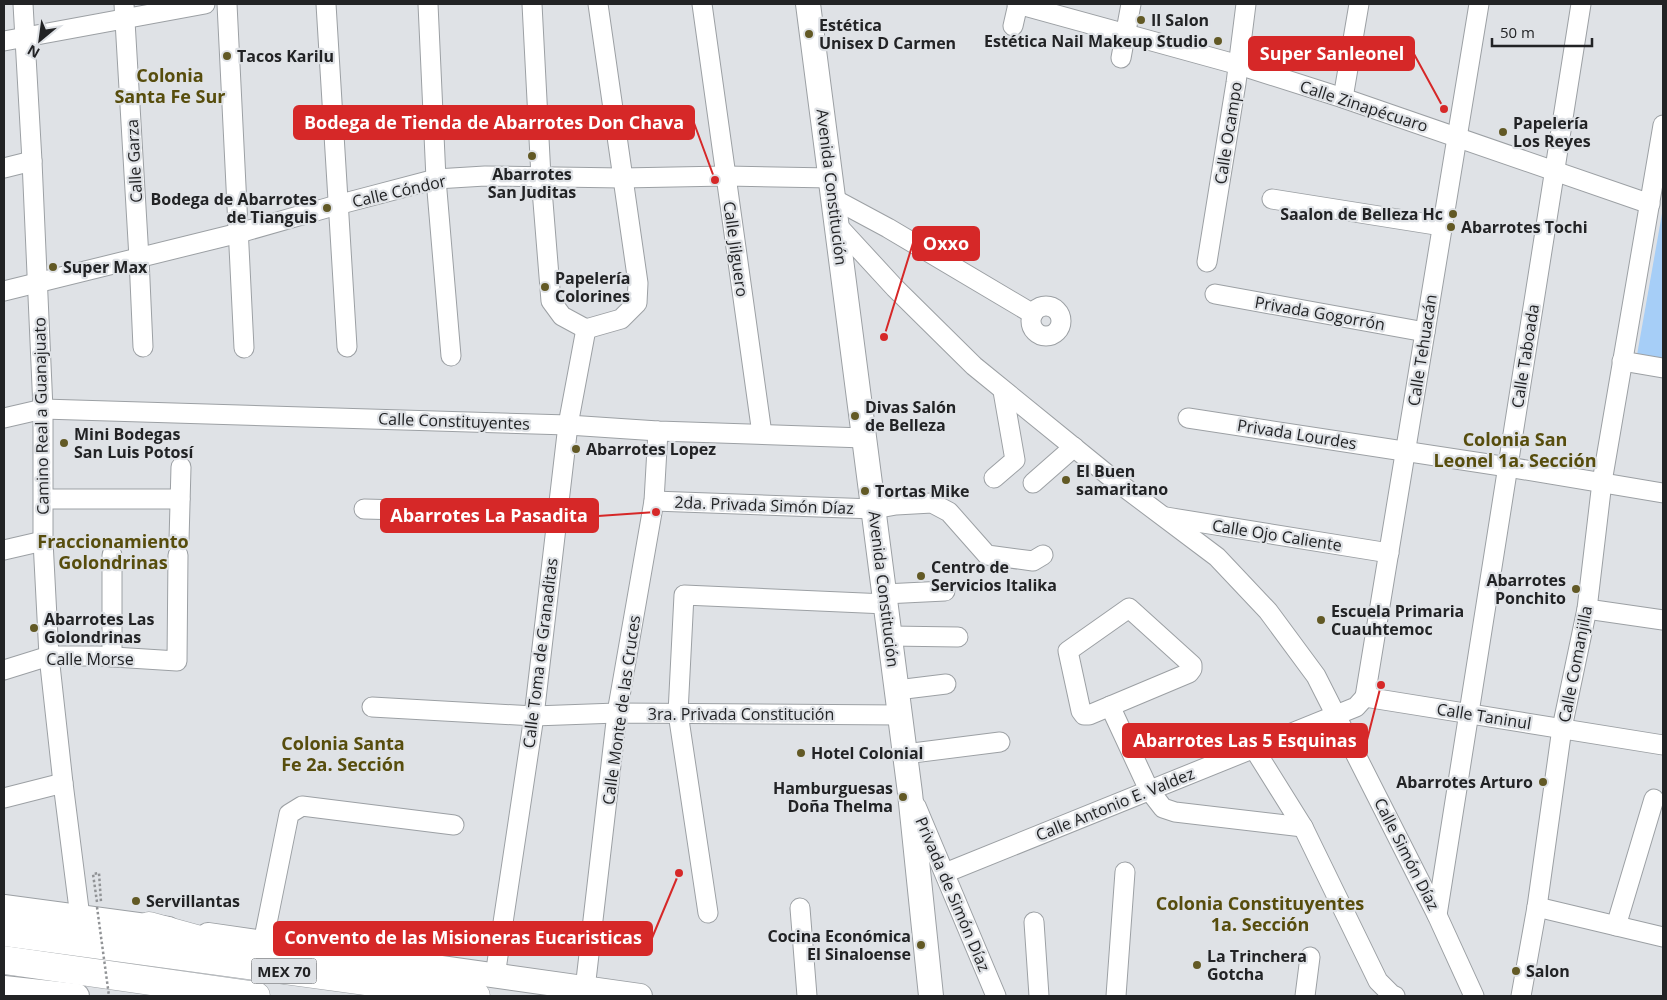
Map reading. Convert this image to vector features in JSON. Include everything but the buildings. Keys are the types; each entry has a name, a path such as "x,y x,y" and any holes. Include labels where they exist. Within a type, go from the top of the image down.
{"highway":[{"path":"148,926 344,979"},
{"name":"MEX 70","path":"4,932 476,996"},
{"name":"MEX 70","path":"4,960 256,996"},
{"path":"164,983 205,996"}],"main road":[{"name":"Avenida Constitución","path":"808,4 910,793 931,996"},
{"path":"4,907 89,912 148,926 640,996"},
{"path":"4,988 77,996"}],"street":[{"name":"Camino Real a Guanajuato","path":"23,4 43,409 43,541 49,656 63,783 89,912"},
{"path":"4,41 125,11 205,4"},
{"path":"227,4 244,348"},
{"path":"326,4 347,347"},
{"path":"428,4 436,179 451,356"},
{"path":"532,4 541,177 551,301 562,316 586,329 621,319 637,303 638,283 598,4"},
{"name":"Calle Jilguero","path":"702,4 762,434"},
{"path":"1013,26 1018,4"},
{"name":"Calle Zinapécuaro","path":"1018,4 1239,65 1343,98 1650,204"},
{"path":"1121,58 1127,34 1131,4"},
{"name":"Calle Ocampo","path":"1207,262 1239,65 1246,4"},
{"path":"1343,98 1360,4"},
{"name":"Calle Tehuacán","path":"1365,697 1479,4"},
{"name":"Calle Taboada","path":"1437,915 1580,4"},
{"name":"Calle Garza","path":"125,11 143,347"},
{"name":"Calle Comanjilla","path":"1521,996 1537,908 1562,728 1587,609 1602,482 1663,126"},
{"path":"4,168 32,161"},
{"name":"Calle Cóndor","path":"4,291 239,233 436,179 485,176 622,178 726,176 832,189"},
{"path":"832,189 888,228 1033,314"},
{"path":"1272,199 1442,226"},
{"name":"Calle Simón Díaz","path":"837,225 895,288 974,366 1108,475 1165,516 1217,557 1268,611 1316,676 1437,915 1474,996"},
{"name":"Privada Gogorrón","path":"1215,294 1425,332"},
{"name":"Calle Toma de Granaditas","path":"495,976 534,716 568,425 586,329"},
{"path":"1622,361 1663,368"},
{"path":"994,478 1015,460 1003,391"},
{"name":"Calle Constituyentes","path":"4,418 43,409 568,425 658,431 864,438"},
{"name":"Privada Lourdes","path":"1188,418 1508,467 1663,493"},
{"name":"Calle Monte de las Cruces","path":"585,989 618,713 654,501 658,431"},
{"path":"1033,483 1074,447"},
{"path":"44,499 180,499 180,467"},
{"name":"Calle Morse","path":"4,670 49,656 177,661 180,499"},
{"name":"2da. Privada Simón Díaz","path":"654,501 874,509 896,505 932,503 949,512 987,555 1033,561 1043,555"},
{"path":"364,509 557,514"},
{"name":"Calle Ojo Caliente","path":"1165,516 1388,553"},
{"path":"4,550 43,541"},
{"path":"112,555 112,657"},
{"path":"708,913 678,713 684,596 885,599 945,591"},
{"path":"1128,608 1192,665 1192,669 1189,673 1110,706 1089,715 1081,711 1068,651 1128,608"},
{"path":"1587,609 1663,620"},
{"path":"890,636 958,637"},
{"path":"897,690 946,684"},
{"name":"Calle Taninul","path":"1365,697 1663,745"},
{"name":"Calle Antonio E. Valdez","path":"945,873 1356,707 1365,697"},
{"path":"1110,706 1149,790 1163,808 1174,812 1303,827"},
{"name":"3ra. Privada Constitución","path":"372,707 534,716 618,713 900,715"},
{"path":"905,754 920,754 1000,742"},
{"path":"1253,747 1303,827 1378,982 1395,996"},
{"path":"4,798 63,783"},
{"name":"Privada de Simón Díaz","path":"910,793 996,996"},
{"path":"1616,926 1654,799"},
{"path":"263,943 289,814 302,806 454,825"},
{"path":"1116,996 1125,872"},
{"path":"800,908 808,996"},
{"path":"1537,908 1663,937"},
{"path":"1034,922 1039,996"},
{"path":"1306,996 1310,957"}],"path":[{"path":"102,909 98,873 93,874 89,912 109,996"}],"shaded area":[{"path":"1663,208 1663,359 1637,355"}],"place":[{"name":"Il Salon","path":"1141,20"},
{"name":"Estética Unisex D Carmen","path":"809,34"},
{"name":"Estética Nail Makeup Studio","path":"1218,41"},
{"name":"Tacos Karilu","path":"227,56"},
{"name":"Super Sanleonel","path":"1444,109"},
{"name":"Papelería Los Reyes","path":"1503,132"},
{"name":"Abarrotes San Juditas","path":"532,156"},
{"name":"Bodega de Tienda de Abarrotes Don Chava","path":"715,180"},
{"name":"Bodega de Abarrotes de Tianguis","path":"327,208"},
{"name":"Saalon de Belleza Hc","path":"1453,214"},
{"name":"Abarrotes Tochi","path":"1451,227"},
{"name":"Super Max","path":"53,267"},
{"name":"Papelería Colorines","path":"545,287"},
{"name":"Oxxo","path":"884,337"},
{"name":"Divas Salón de Belleza","path":"855,416"},
{"name":"Mini Bodegas San Luis Potosí","path":"64,443"},
{"name":"Abarrotes Lopez","path":"576,449"},
{"name":"El Buen samaritano","path":"1066,480"},
{"name":"Tortas Mike","path":"865,491"},
{"name":"Abarrotes La Pasadita","path":"656,512"},
{"name":"Centro de Servicios Italika","path":"921,576"},
{"name":"Abarrotes Ponchito","path":"1576,589"},
{"name":"Escuela Primaria Cuauhtemoc","path":"1321,620"},
{"name":"Abarrotes Las Golondrinas","path":"34,628"},
{"name":"Abarrotes Las 5 Esquinas","path":"1381,685"},
{"name":"Hotel Colonial","path":"801,753"},
{"name":"Abarrotes Arturo","path":"1543,782"},
{"name":"Hamburguesas Doña Thelma","path":"903,797"},
{"name":"Convento de las Misioneras Eucaristicas","path":"679,873"},
{"name":"Servillantas","path":"136,901"},
{"name":"Cocina Económica El Sinaloense","path":"921,945"},
{"name":"La Trinchera Gotcha","path":"1197,965"},
{"name":"Salon","path":"1516,971"}],"district":[{"name":"Colonia Santa Fe Sur","path":"170,85"},
{"name":"Colonia San Leonel 1a. Sección","path":"1515,449"},
{"name":"Fraccionamiento Golondrinas","path":"113,551"},
{"name":"Colonia Santa Fe 2a. Sección","path":"343,753"},
{"name":"Colonia Constituyentes 1a. Sección","path":"1260,913"}]}
